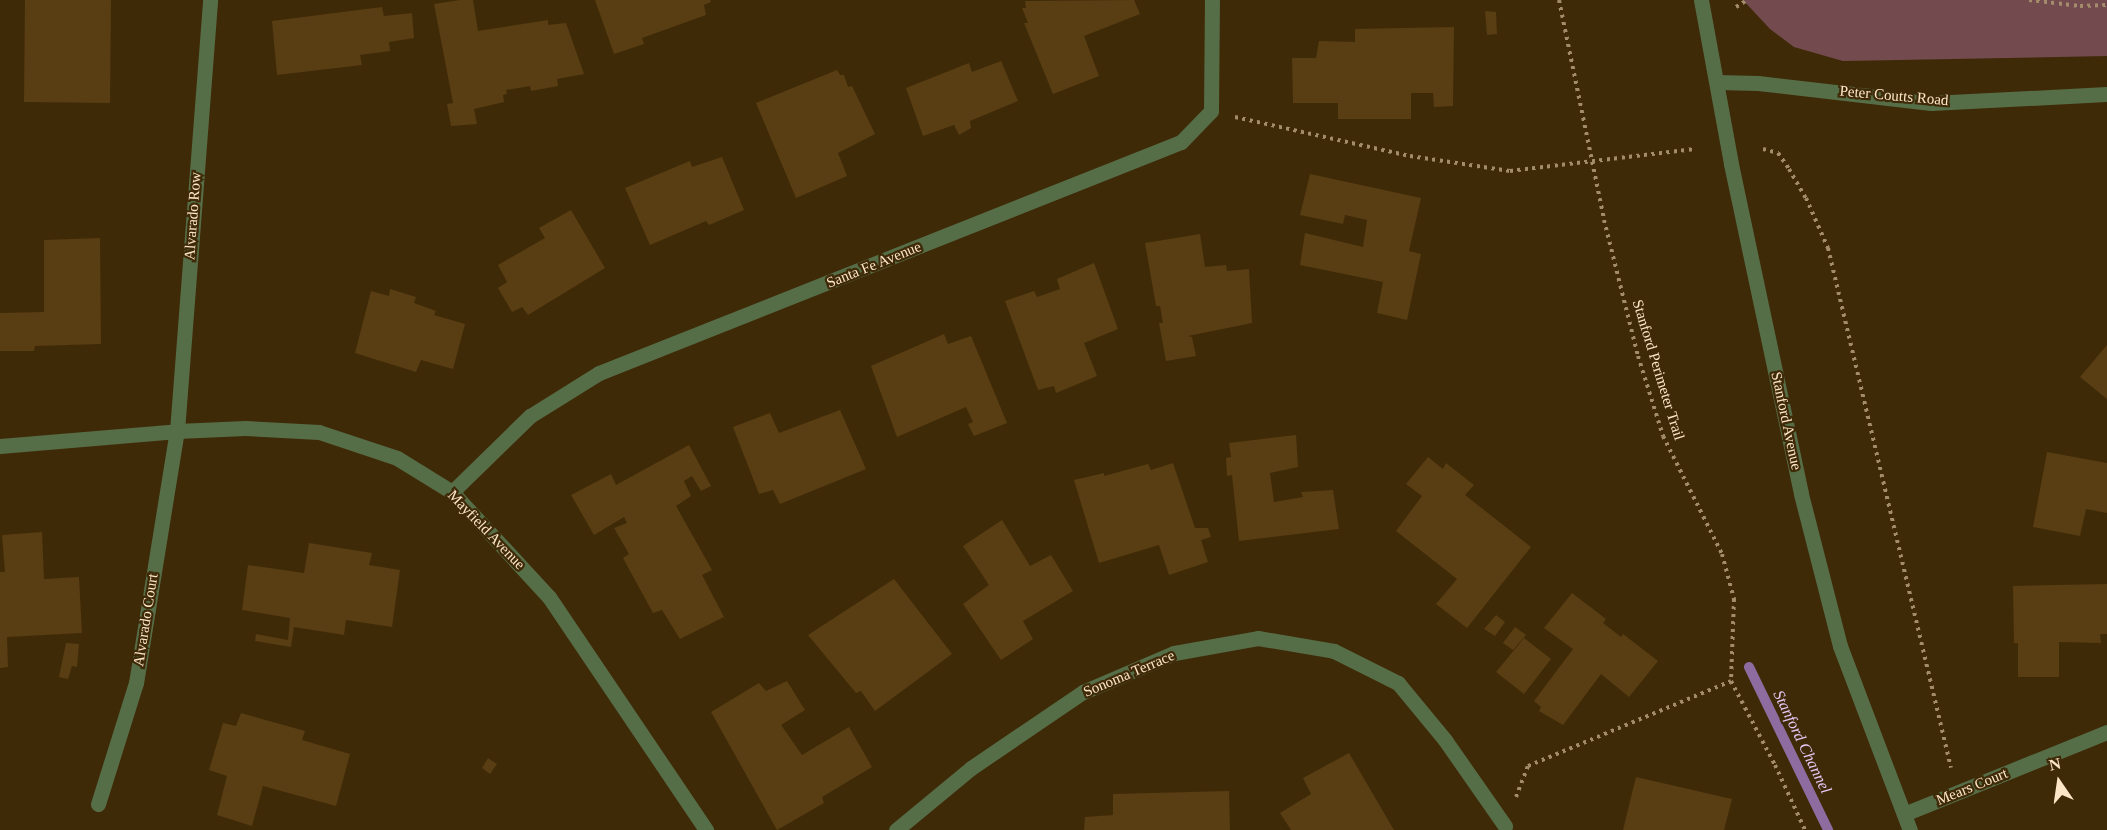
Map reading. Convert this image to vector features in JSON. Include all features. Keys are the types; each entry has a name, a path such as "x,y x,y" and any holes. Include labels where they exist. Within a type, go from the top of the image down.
{"street":[{"name":"Alvarado Row","path":"177,431 210,0"},
{"path":"1210,111 1212,0"},
{"name":"Stanford Avenue","path":"1701,0 1731,164 1799,483 1823,581 1840,646 1910,830"},
{"name":"Peter Coutts Road","path":"1717,82 1758,83 1931,103 2107,94"},
{"name":"Santa Fe Avenue","path":"452,492 530,416 599,374 1181,142 1210,111"},
{"name":"Mayfield Avenue","path":"0,446 177,431 245,428 319,432 397,458 452,492 549,597 706,830"},
{"name":"Alvarado Court","path":"98,804 136,683 177,431"},
{"name":"Sonoma Terrace","path":"896,830 971,768 1083,692 1174,653 1258,639 1334,651 1398,683 1445,740 1505,826"},
{"name":"Mears Court","path":"1904,814 2107,732"}],"path":[{"name":"Stanford Perimeter Trail","path":"1560,0 1591,160 1638,356 1662,436 1722,554 1734,599 1731,681 1775,765 1805,830"},
{"path":"1736,7 1747,0"},
{"path":"2029,0 2080,6 2107,5"},
{"path":"1210,111 1410,156 1510,171 1695,149"},
{"path":"1763,149 1778,153 1789,169 1806,198 1828,248 1951,768"},
{"path":"1505,826 1528,766 1731,681"}],"shaded area":[{"path":"1743,0 2107,0 2107,56 1843,61 1794,47 1770,29"}],"building":[{"path":"25,0 111,0 110,103 24,102"},
{"path":"473,0 478,31 548,20 548,25 566,23 584,74 557,79 558,86 531,91 530,86 506,90 507,94 503,95 504,102 474,109 477,124 451,126 447,104 453,103 434,4"},
{"path":"595,0 710,0 711,2 704,5 706,15 642,38 644,44 614,54"},
{"path":"1134,0 1140,14 1084,36 1099,76 1053,94 1024,23 1028,23 1022,8 1026,8 1025,1"},
{"path":"382,7 384,16 412,13 414,38 389,42 390,51 360,55 362,65 277,75 272,21"},
{"path":"1485,11 1496,12 1497,34 1487,35"},
{"path":"1454,27 1453,106 1434,107 1433,93 1411,93 1411,119 1338,119 1338,103 1293,103 1292,58 1316,58 1319,41 1355,42 1355,29"},
{"path":"1001,61 1018,101 970,121 971,128 959,135 954,125 923,136 906,88 969,63 972,72"},
{"path":"837,70 840,75 844,75 848,87 852,86 875,134 838,153 847,176 796,198 756,103"},
{"path":"722,157 744,210 709,225 706,221 650,245 625,188 690,161 692,167"},
{"path":"1310,174 1421,198 1409,251 1421,254 1407,320 1377,313 1383,282 1300,265 1305,233 1363,247 1367,220 1345,215 1343,224 1300,215"},
{"path":"571,210 605,268 528,315 522,307 512,312 498,288 507,282 498,265 545,238 539,228"},
{"path":"1200,234 1205,267 1226,265 1227,271 1249,269 1252,323 1188,336 1192,337 1196,356 1166,361 1159,323 1163,323 1160,306 1156,306 1145,243"},
{"path":"100,238 101,344 35,346 34,351 0,351 0,313 44,312 44,240"},
{"path":"1094,263 1118,329 1084,343 1097,376 1056,393 1054,386 1038,390 1005,301 1034,291 1037,297 1060,289 1057,279"},
{"path":"390,289 416,297 414,303 436,311 434,315 465,324 453,369 421,360 416,372 355,353 371,291 389,296"},
{"path":"944,334 948,344 971,336 1007,423 974,436 968,424 973,422 966,407 897,437 871,366"},
{"path":"2107,345 2107,399 2080,377"},
{"path":"840,410 866,469 780,504 773,490 759,494 733,427 770,413 779,433"},
{"path":"1296,435 1298,467 1270,473 1274,502 1303,497 1301,492 1333,490 1339,529 1239,541 1232,475 1227,476 1226,458 1231,457 1229,443"},
{"path":"689,445 711,486 701,491 692,476 684,481 691,496 676,506 712,570 702,575 724,617 680,639 662,610 653,613 623,558 629,554 614,528 627,523 624,517 594,535 571,495 611,474 616,485"},
{"path":"2047,452 2107,463 2107,513 2086,509 2080,536 2033,527"},
{"path":"1428,457 1443,469 1446,463 1474,485 1465,495 1531,547 1467,628 1436,604 1457,579 1396,531 1422,496 1406,484"},
{"path":"1173,463 1195,528 1208,528 1211,537 1201,540 1208,562 1169,575 1159,545 1099,563 1074,480 1104,473 1104,476 1148,464 1151,470"},
{"path":"1002,520 1030,566 1051,555 1073,591 1023,621 1033,639 1001,660 963,604 989,585 963,546"},
{"path":"42,532 44,579 79,577 82,633 7,637 8,667 0,668 0,572 5,572 2,535"},
{"path":"309,543 372,553 369,565 400,570 392,627 346,620 344,635 294,627 291,647 255,641 256,634 288,640 290,618 242,610 248,565 304,573"},
{"path":"894,579 952,654 875,711 861,691 856,693 808,635"},
{"path":"2107,584 2107,634 2100,634 2101,643 2059,642 2059,677 2018,677 2018,643 2014,643 2013,586"},
{"path":"1572,593 1606,619 1603,623 1621,637 1623,634 1658,661 1629,697 1601,674 1563,725 1539,711 1541,707 1534,701 1573,649 1544,628"},
{"path":"1496,615 1505,622 1495,636 1484,629"},
{"path":"1515,627 1526,635 1513,650 1503,643"},
{"path":"1524,638 1551,659 1524,694 1496,672"},
{"path":"66,643 79,644 77,667 72,666 68,679 59,677"},
{"path":"787,681 805,710 781,725 802,755 849,727 872,767 822,797 824,803 777,830 711,712 759,683 766,691"},
{"path":"241,713 305,731 302,740 350,754 336,806 263,786 252,826 217,815 227,776 209,770 223,723 236,726"},
{"path":"1349,753 1394,830 1291,830 1280,813 1311,794 1303,778"},
{"path":"488,758 497,764 490,774 482,768"},
{"path":"1636,777 1732,799 1724,830 1623,830"},
{"path":"1229,791 1230,830 1084,830 1085,817 1113,815 1113,794"}],"waterway":[{"name":"Stanford Channel","path":"1749,667 1828,830"}]}
